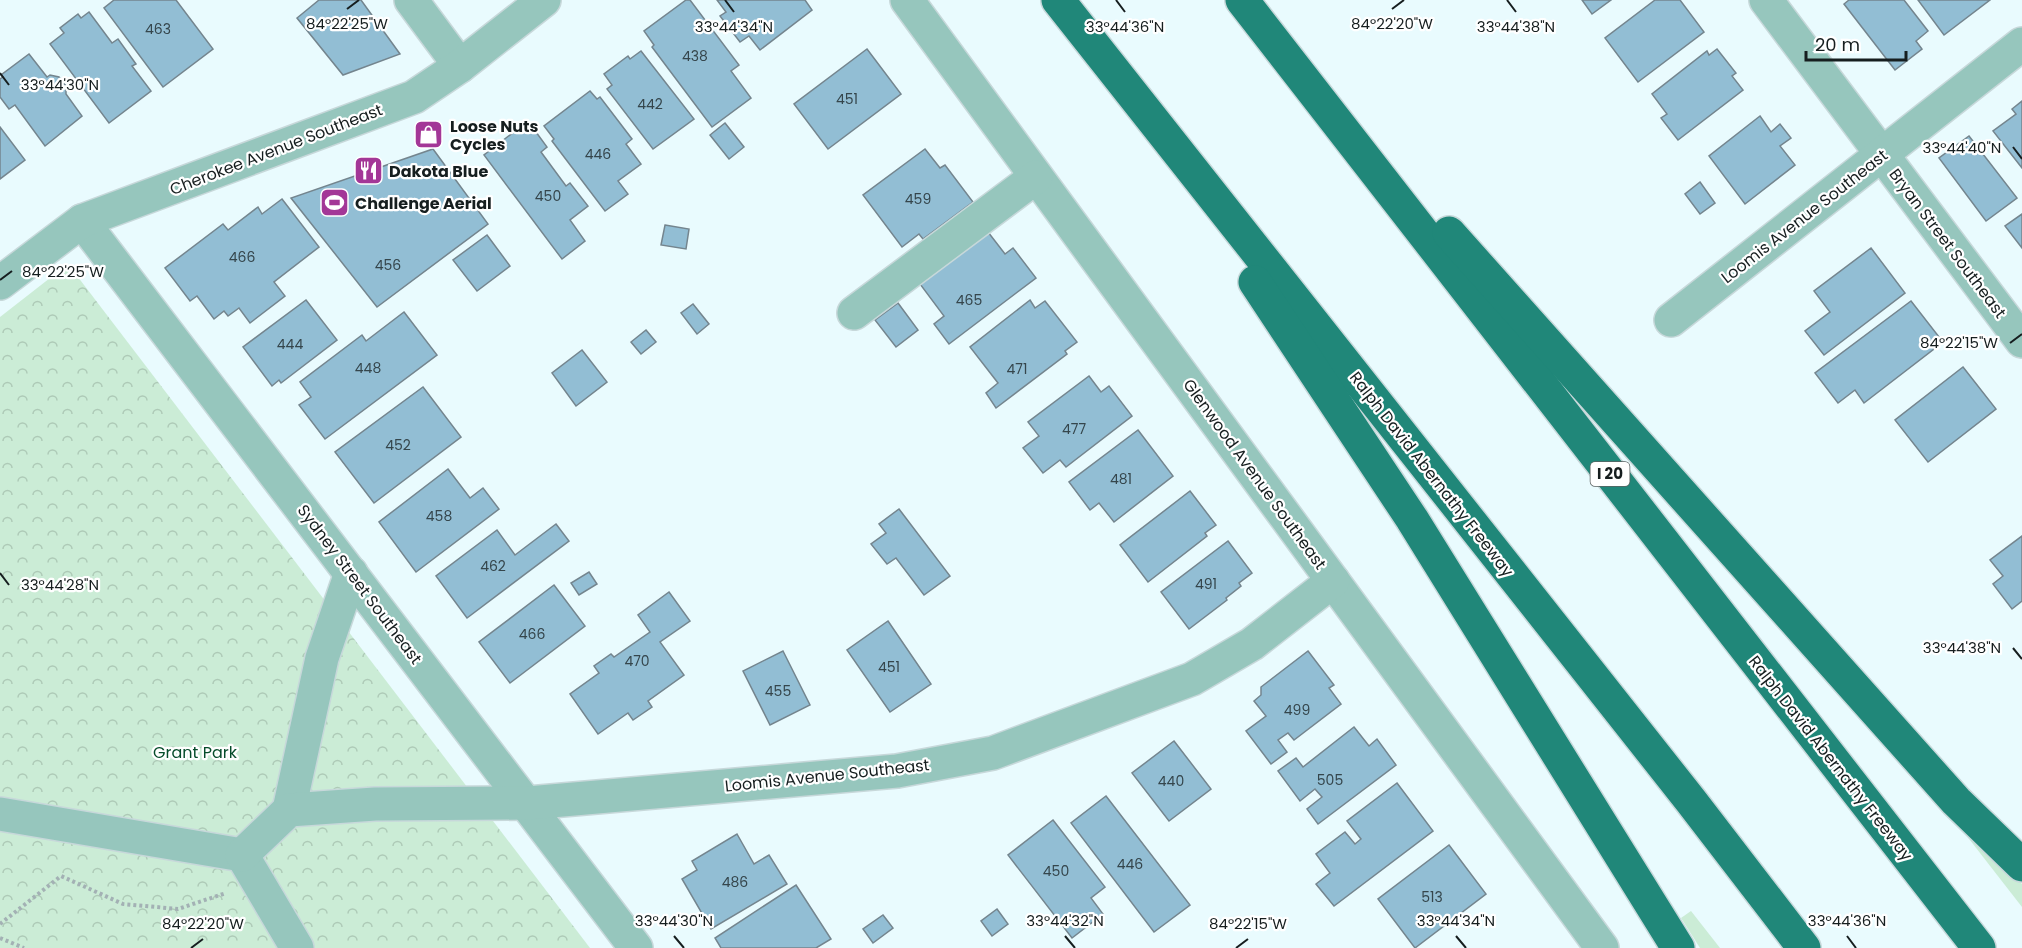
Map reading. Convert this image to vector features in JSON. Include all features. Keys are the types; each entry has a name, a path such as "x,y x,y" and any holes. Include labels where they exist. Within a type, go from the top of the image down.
{"highway":[{"name":"Ralph David Abernathy Freeway","path":"1058,0 1691,801 1804,948"},
{"name":"Ralph David Abernathy Freeway","path":"1242,0 1979,948"},
{"path":"1242,0 1956,801 2022,864"},
{"path":"1131,95 1412,519 1678,948"}],"street":[{"path":"411,0 460,66"},
{"name":"Cherokee Avenue Southeast","path":"0,283 82,221 414,97 460,66 544,0"},
{"name":"Glenwood Avenue Southeast","path":"907,0 1602,948"},
{"name":"Bryan Street Southeast","path":"1766,0 2022,341"},
{"name":"Loomis Avenue Southeast","path":"1671,320 2022,44"},
{"path":"854,313 1036,177"},
{"name":"Sydney Street Southeast","path":"82,221 528,803 636,948"},
{"path":"242,855 290,810 322,658 351,573"},
{"name":"Loomis Avenue Southeast","path":"290,810 375,804 528,803 897,771 993,753 1192,679 1252,644 1333,581"},
{"path":"0,814 242,855 297,948"}],"path":[{"path":"0,924 61,876 123,904 178,909 259,883"},
{"path":"0,938 24,948"}],"green space":[{"name":"Grant Park","path":"68,264 590,948 0,948 0,317"},
{"path":"1971,831 2022,884 2022,907 1966,835"},
{"path":"1691,911 1720,948 1700,948 1681,918"}],"building":[{"path":"114,0 176,0 213,49 163,87 104,8"},
{"path":"319,0 361,0 400,54 343,75 297,18"},
{"path":"686,0 690,0 739,65 731,71 751,98 712,127 652,47 654,45 644,31"},
{"path":"717,0 805,0 812,10 760,50 749,36 740,42 720,16 726,12"},
{"path":"1582,0 1611,0 1592,14"},
{"path":"1655,0 1680,0 1704,32 1638,82 1605,38"},
{"path":"1849,0 1904,0 1928,31 1916,41 1922,49 1895,70 1844,4"},
{"path":"1918,0 1990,0 1944,35"},
{"path":"89,12 112,43 118,39 136,64 132,66 151,91 109,123 50,44 64,33 60,28 78,14 81,18"},
{"path":"867,49 901,94 828,149 794,104"},
{"path":"1717,49 1736,73 1732,76 1743,90 1678,140 1661,118 1667,114 1652,94 1707,51 1709,55"},
{"path":"641,51 694,119 653,149 607,89 612,85 604,74 628,56 630,59"},
{"path":"29,54 47,77 50,75 59,77 66,86 66,94 82,116 45,146 15,105 9,109 0,97 0,79 3,77 1,75"},
{"path":"590,91 597,99 600,97 632,139 626,144 641,164 618,181 628,194 605,211 552,141 554,139 544,126"},
{"path":"2022,101 2022,168 1993,131 2016,114 2012,109"},
{"path":"1760,116 1771,132 1780,124 1791,138 1780,146 1795,165 1745,204 1709,156"},
{"path":"528,121 547,147 541,152 566,186 570,183 588,206 570,220 585,241 562,259 484,155"},
{"path":"725,123 744,147 729,159 710,135"},
{"path":"0,127 25,160 0,179"},
{"path":"1969,136 2017,198 1986,221 1939,158"},
{"path":"433,149 488,224 377,307 291,198"},
{"path":"925,149 940,168 945,165 973,202 923,239 919,234 902,247 863,195"},
{"path":"1700,182 1715,203 1700,214 1685,194"},
{"path":"282,199 319,247 274,282 285,296 250,323 239,308 228,316 224,311 214,319 197,296 190,301 165,268 223,224 228,230 258,207 262,214"},
{"path":"2022,214 2022,248 2005,226"},
{"path":"665,225 689,229 686,249 661,245"},
{"path":"988,232 1005,254 1013,248 1036,278 949,344 934,324 944,316 920,284"},
{"path":"487,235 510,266 477,291 453,260"},
{"path":"1871,248 1905,293 1824,355 1805,331 1830,312 1814,291"},
{"path":"306,300 337,340 281,383 279,380 272,386 243,347"},
{"path":"1030,300 1035,308 1045,301 1077,342 1065,351 1067,354 996,408 986,393 998,383 970,347"},
{"path":"1911,301 1943,342 1864,403 1855,390 1838,403 1815,373"},
{"path":"898,303 918,330 896,347 875,320"},
{"path":"693,304 709,324 697,334 681,313"},
{"path":"404,312 437,355 325,439 299,405 311,397 300,382 362,335 366,341"},
{"path":"646,330 656,342 641,354 631,342"},
{"path":"582,350 607,382 576,406 552,373"},
{"path":"1963,367 1996,409 1928,462 1895,420"},
{"path":"1089,376 1101,392 1109,386 1132,416 1066,467 1060,460 1043,473 1023,448 1039,436 1028,422"},
{"path":"423,387 461,437 374,503 335,452"},
{"path":"1138,430 1173,476 1114,522 1099,503 1090,510 1069,482"},
{"path":"448,469 470,498 483,488 499,509 416,572 379,522"},
{"path":"1190,491 1216,525 1205,533 1207,536 1148,582 1120,545"},
{"path":"899,509 950,576 924,595 896,558 887,564 871,544 886,533 879,524"},
{"path":"556,524 569,541 467,618 436,576 497,530 515,555"},
{"path":"2022,536 2022,601 2012,609 1993,584 2003,576 1990,560"},
{"path":"1228,541 1252,573 1239,583 1241,586 1226,598 1227,600 1189,629 1161,592"},
{"path":"589,572 597,584 579,595 571,583"},
{"path":"554,585 585,626 510,683 479,642"},
{"path":"669,592 690,621 660,642 684,675 648,701 652,707 633,720 628,713 598,734 570,694 599,673 594,666 611,654 614,657 650,632 638,615"},
{"path":"888,621 931,684 890,712 847,650"},
{"path":"783,651 810,705 770,725 743,671"},
{"path":"1308,651 1334,685 1329,688 1341,704 1294,740 1288,733 1278,740 1287,752 1271,764 1246,731 1266,716 1254,701 1261,695 1261,687"},
{"path":"1354,727 1369,746 1377,739 1396,765 1318,824 1307,809 1322,797 1315,789 1300,801 1278,771 1296,758 1303,767"},
{"path":"1174,741 1211,789 1169,821 1132,773"},
{"path":"1397,783 1433,831 1334,906 1316,884 1330,873 1316,854 1345,832 1355,844 1361,839 1347,821"},
{"path":"1106,796 1190,905 1154,932 1071,823"},
{"path":"1053,820 1105,887 1091,898 1103,914 1072,938 1008,855"},
{"path":"737,834 754,864 769,855 787,884 711,929 682,879 697,870 692,861"},
{"path":"1449,845 1486,894 1415,948 1378,899"},
{"path":"796,885 831,939 816,948 721,948 715,938"},
{"path":"997,909 1008,924 992,936 981,921"},
{"path":"883,915 893,928 873,943 863,929"}],"place":[{"name":"Loose Nuts Cycles","path":"429,135"},
{"name":"Dakota Blue","path":"368,171"},
{"name":"Challenge Aerial","path":"334,203"}]}
